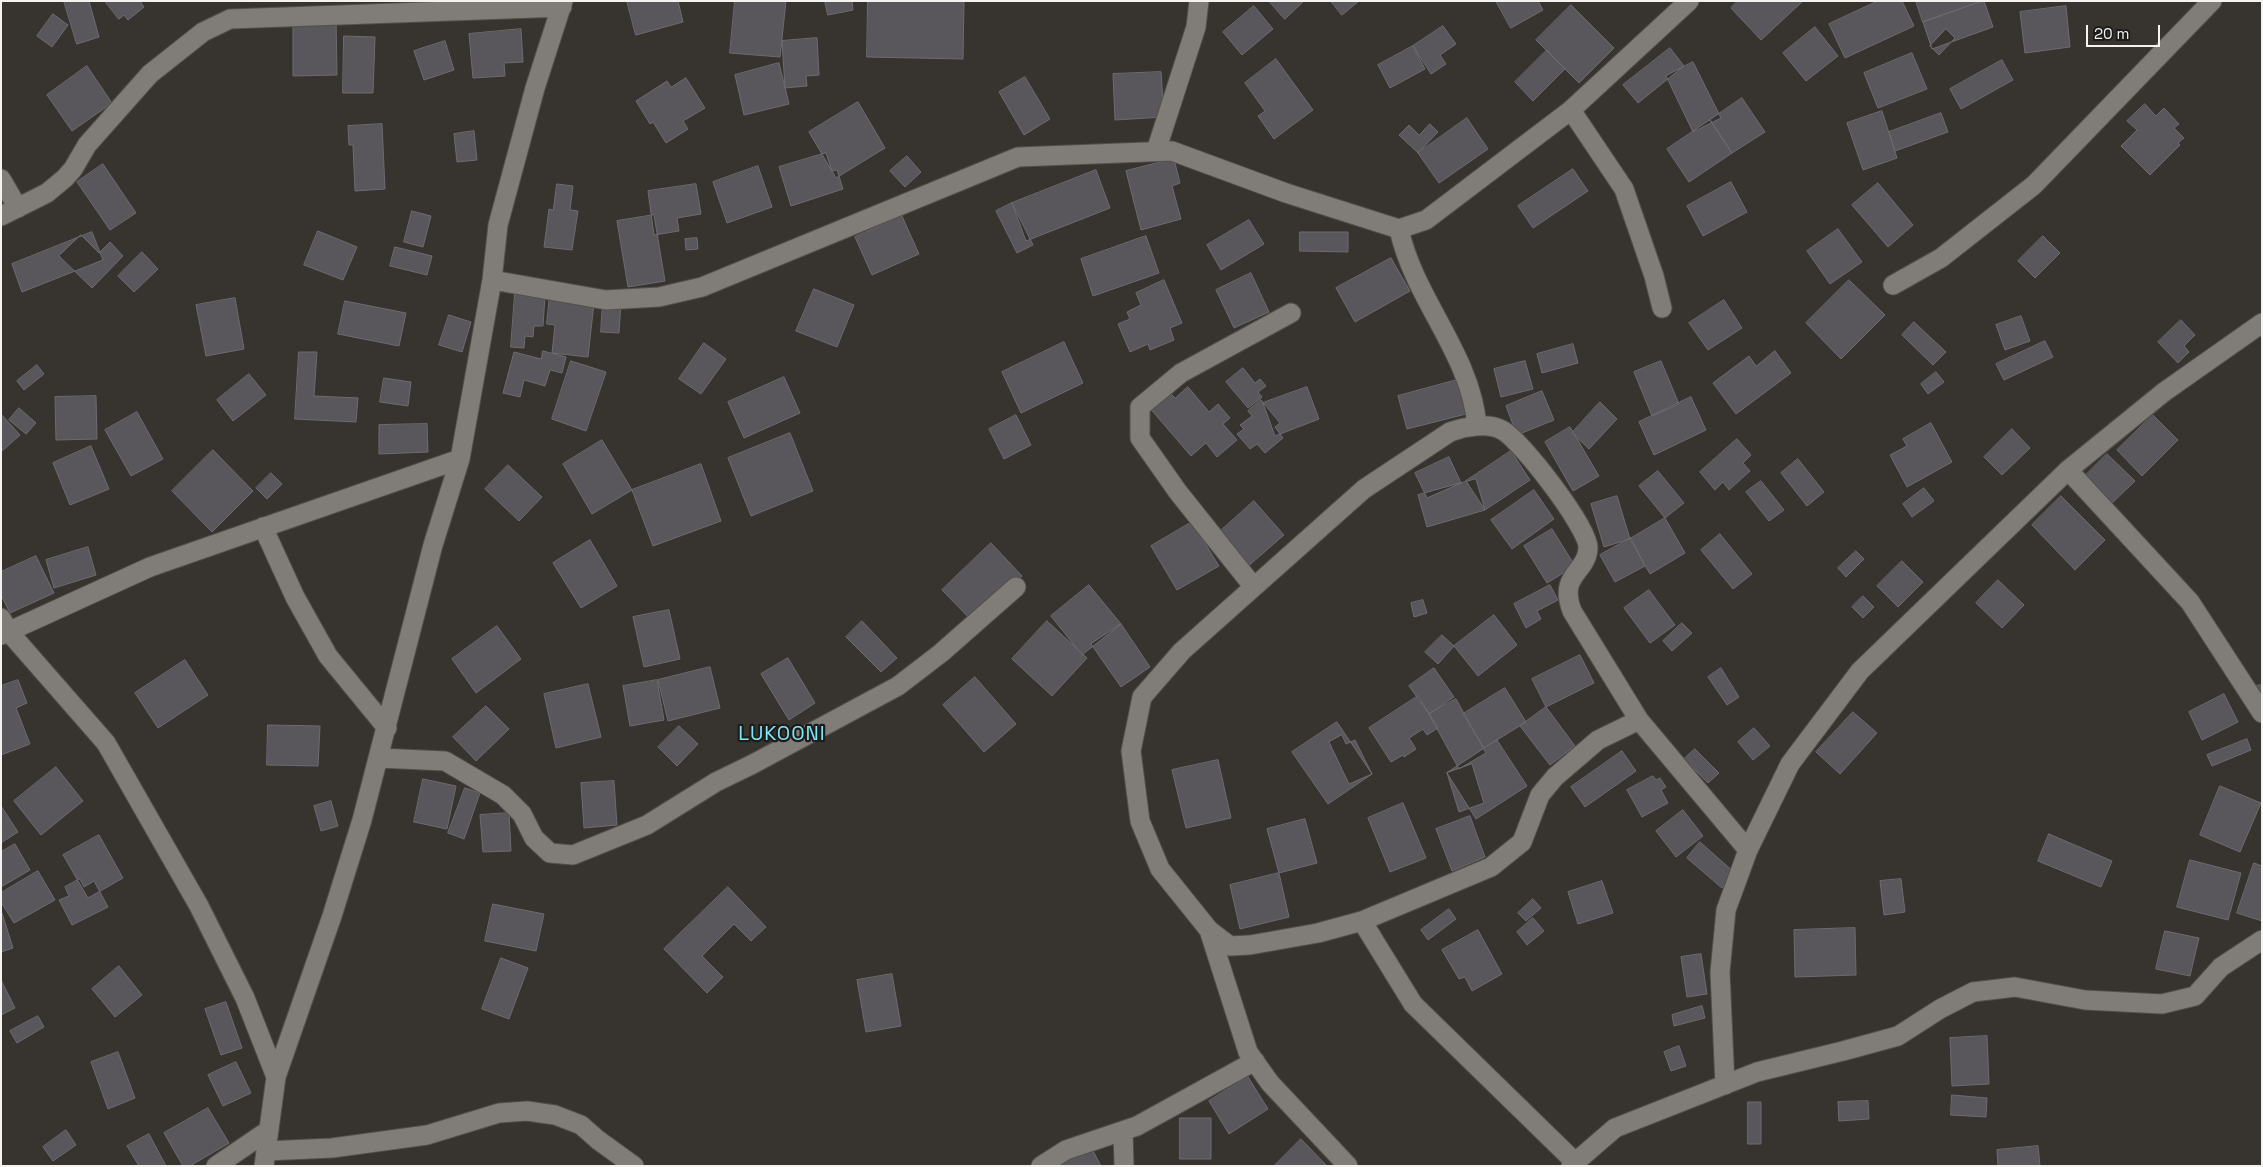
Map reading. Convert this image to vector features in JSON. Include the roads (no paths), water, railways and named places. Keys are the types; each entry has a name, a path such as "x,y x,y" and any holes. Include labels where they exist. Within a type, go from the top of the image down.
{"street":[{"path":"1156,151 1196,27 1199,1"},
{"path":"492,280 606,300 659,297 702,287 1018,157 1172,151 1286,193 1400,229 1426,220 1571,110 1689,1"},
{"path":"1893,285 1941,258 2034,185 2212,1"},
{"path":"1,216 47,193 65,178 73,169 87,145 150,74 203,32 230,19 562,4 535,88 498,225 492,280 460,459 430,554 380,758 332,916 276,1077 265,1159 427,1135 499,1113 527,1111 555,1115 581,1125 634,1166"},
{"path":"1571,110 1624,189 1654,276 1662,308"},
{"path":"1,179 18,208"},
{"path":"1400,229 1405,254 1464,372 1475,406 1477,426"},
{"path":"1253,586 1178,492 1140,438 1140,408 1181,373 1291,313"},
{"path":"1725,1085 1720,972 1726,910 1748,850 1790,764 1860,671 2068,470 2164,392 2262,323"},
{"path":"1639,720 1598,740 1555,777 1540,796 1522,842 1491,868 1362,921 1318,933 1250,945 1230,946 1209,930 1160,869 1140,821 1131,751 1142,697 1182,651 1364,489 1450,432 1477,426 1500,429 1514,438 1531,456 1584,532 1588,548 1586,556 1568,590 1568,599 1572,610 1639,720 1748,850"},
{"path":"276,1077 245,998 199,906 106,743 4,628 150,567 460,459"},
{"path":"2068,470 2190,602 2262,713"},
{"path":"263,527 296,597 328,656 387,728"},
{"path":"380,758 445,761 503,795 522,814 534,838 550,853 573,855 647,825 716,782 898,686 941,653 1016,586"},
{"path":"1362,921 1413,1004 1573,1164 1615,1128 1757,1072 1898,1036 1940,1009 1973,992 2015,987 2085,1000 2162,1004 2195,996 2221,967 2262,940"},
{"path":"1209,930 1248,1052 1270,1083 1348,1166"},
{"path":"1042,1166 1066,1150 1137,1126 1254,1061"},
{"path":"216,1166 268,1130"},
{"path":"1123,1131 1124,1166"}],"district":[{"name":"LUKOONI","path":"782,735"}]}
